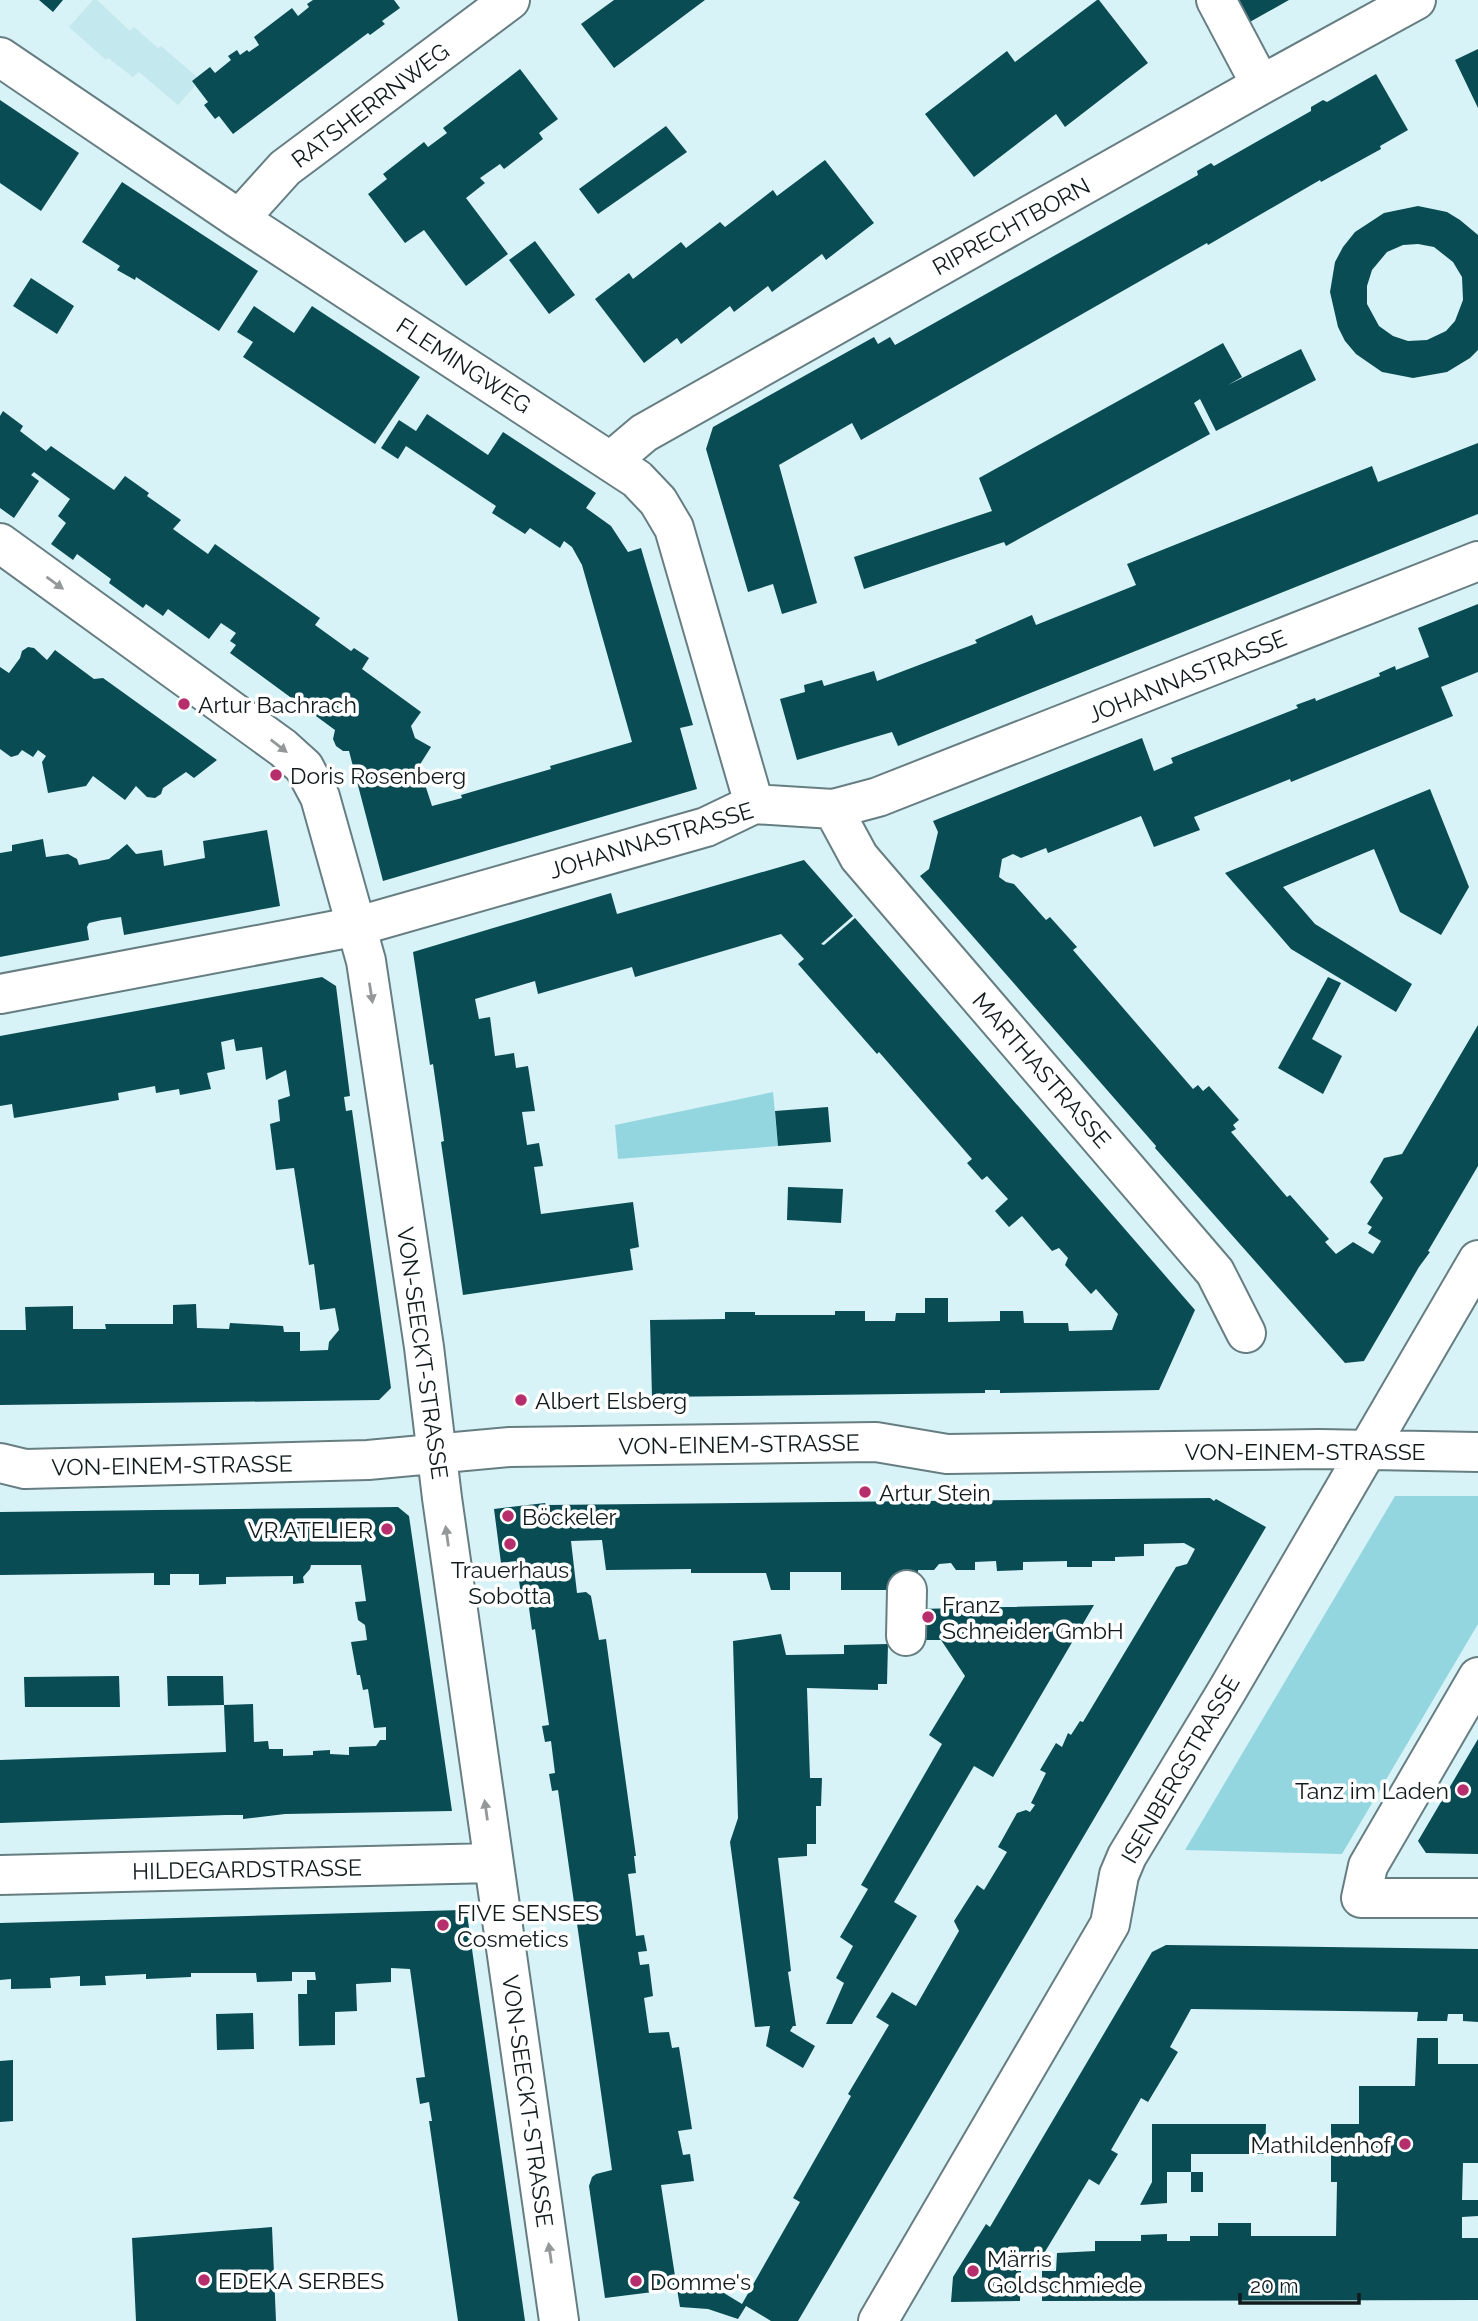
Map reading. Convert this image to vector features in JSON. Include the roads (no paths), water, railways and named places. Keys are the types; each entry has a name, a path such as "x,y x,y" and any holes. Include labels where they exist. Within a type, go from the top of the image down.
{"street":[{"name":"RATSHERRNWEG","path":"239,219 285,168 510,0"},
{"path":"1216,0 1261,85"},
{"name":"RIPRECHTBORN","path":"611,461 644,433 1416,0"},
{"name":"FLEMINGWEG","path":"0,57 239,219 637,479 658,500 674,528 754,804"},
{"name":"VON-SEECKT-STRASSE","path":"0,543 283,748 304,767 323,806 366,961 420,1320 436,1455 559,2321"},
{"name":"JOHANNASTRASSE","path":"0,994 358,926 706,827 754,804 833,809 878,797 1478,561"},
{"name":"MARTHASTRASSE","path":"833,809 859,858 1215,1272 1247,1333"},
{"name":"ISENBERGSTRASSE","path":"878,2321 1110,1924 1119,1875 1127,1856 1228,1689 1478,1260"},
{"name":"VON-EINEM-STRASSE","path":"0,1462 25,1469 368,1460 510,1447 876,1442 947,1454 1319,1448 1478,1452"},
{"path":"906,1590 906,1636"},
{"path":"1478,1676 1368,1866 1361,1898 1478,1898"},
{"name":"HILDEGARDSTRASSE","path":"0,1875 494,1863"}],"place":[{"name":"Artur Bachrach","path":"184,704"},
{"name":"Doris Rosenberg","path":"276,775"},
{"name":"Albert Elsberg","path":"521,1400"},
{"name":"Artur Stein","path":"865,1492"},
{"name":"Böckeler","path":"508,1516"},
{"name":"VR.ATELIER","path":"387,1529"},
{"name":"Trauerhaus Sobotta","path":"510,1544"},
{"name":"Franz Schneider GmbH","path":"928,1617"},
{"name":"Tanz im Laden","path":"1463,1790"},
{"name":"FIVE SENSES Cosmetics","path":"443,1925"},
{"name":"Mathildenhof","path":"1405,2144"},
{"name":"Märris Goldschmiede","path":"973,2271"},
{"name":"EDEKA SERBES","path":"204,2280"},
{"name":"Domme's","path":"636,2281"}]}
